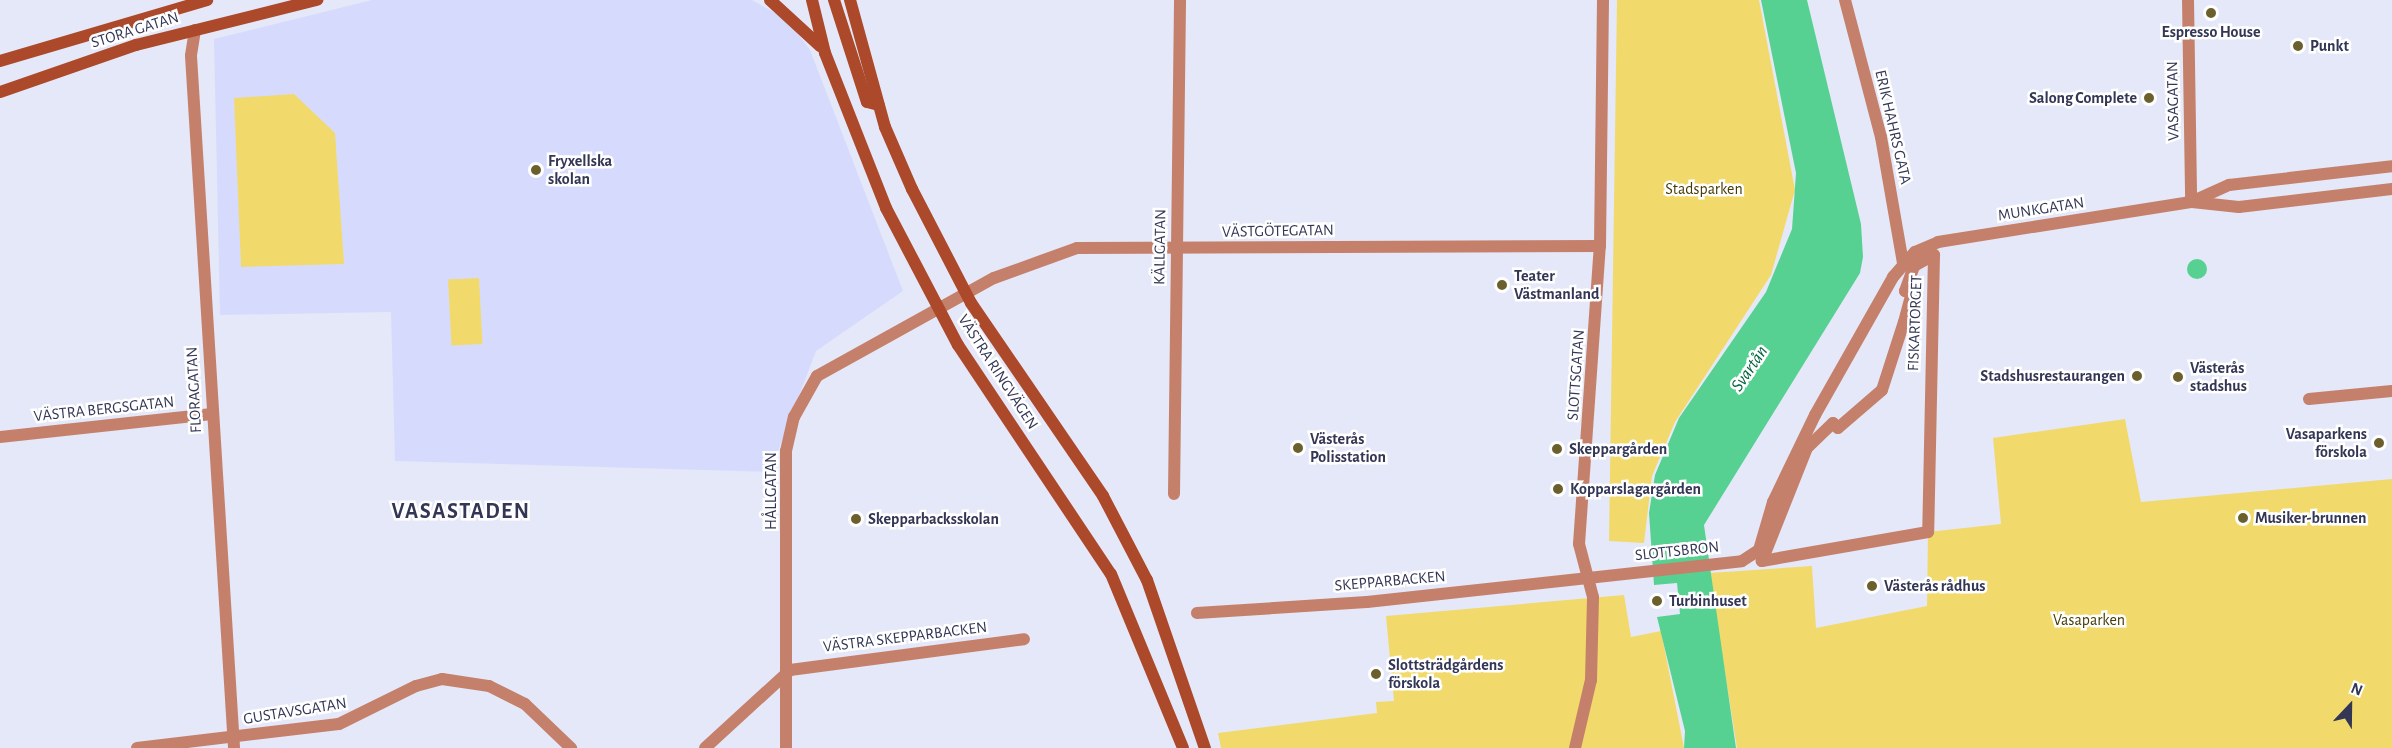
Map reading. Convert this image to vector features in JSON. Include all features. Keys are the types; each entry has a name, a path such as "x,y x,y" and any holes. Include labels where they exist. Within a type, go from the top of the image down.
{"main road":[{"name":"STORA GATAN","path":"0,61 207,0"},
{"name":"STORA GATAN","path":"0,92 195,30 317,0"},
{"path":"770,0 825,53"},
{"name":"VÄSTRA RINGVÄGEN","path":"812,0 825,53 870,173 938,309 1111,574 1183,748"},
{"path":"834,0 867,102 879,105"},
{"name":"VÄSTRA RINGVÄGEN","path":"850,0 879,105 912,189 966,293 1109,506 1147,580 1205,748"}],"street":[{"name":"KÄLLGATAN","path":"1174,494 1180,0"},
{"name":"SLOTTSGATAN","path":"1575,748 1590,680 1593,597 1585,576 1579,544 1600,246 1603,0"},
{"name":"ERIK HAHRS GATA","path":"1845,0 1881,137 1903,263"},
{"name":"VASAGATAN","path":"2188,0 2191,202"},
{"name":"FLORAGATAN","path":"195,30 191,56 233,743"},
{"name":"MUNKGATAN","path":"2191,202 2229,185 2392,166"},
{"name":"MUNKGATAN","path":"1903,263 1938,242 2191,202 2239,207 2392,189"},
{"name":"VÄSTGÖTEGATAN","path":"966,293 1027,262 1077,248 1600,246"},
{"name":"FISKARTORGET","path":"1934,255 1928,532 1762,561 1807,448 1833,423 1838,428 1882,390 1912,292 1905,291 1914,266 1934,255"},
{"name":"FISKARTORGET","path":"1762,541 1773,502 1815,415 1903,263"},
{"name":"HÅLLGATAN","path":"786,748 790,670 786,451 794,417 817,376 966,293"},
{"path":"2309,399 2392,391"},
{"name":"VÄSTRA BERGSGATAN","path":"0,437 212,414"},
{"name":"SLOTTSBRON","path":"1585,576 1742,561 1759,550 1762,541"},
{"name":"SKEPPARBACKEN","path":"1197,613 1367,602 1585,576"},
{"name":"VÄSTRA SKEPPARBACKEN","path":"790,670 1024,639"},
{"path":"705,748 790,670"},
{"name":"GUSTAVSGATAN","path":"137,748 233,743 339,724 416,686 453,680 489,686 525,704 571,748"}],"shaded area":[{"name":"Fryxellska skolan","path":"372,0 752,0 788,20 810,50 903,291 816,351 770,472 395,461 391,312 220,315 214,39"}],"green space":[{"name":"Stadsparken","path":"1617,0 1759,0 1795,190 1771,275 1675,422 1652,476 1644,543 1609,541"},
{"path":"294,94 335,133 344,264 241,267 234,98"},
{"path":"479,278 482,344 451,346 448,280"},
{"name":"Vasaparken","path":"2125,419 2141,502 2392,479 2392,748 1737,748 1709,573 1812,566 1816,628 1927,606 1928,532 2001,524 1993,438"},
{"path":"1624,595 1631,637 1661,631 1684,748 1221,748 1218,733 1377,713 1376,702 1394,701 1386,616"}],"water":[{"name":"Svartån","path":"1761,0 1807,0 1861,224 1863,257 1860,273 1704,525 1736,748 1684,748 1685,731 1657,617 1680,614 1677,583 1654,585 1649,513 1655,475 1679,418 1766,292 1792,229 1796,173"},
{"path":"2197,259 2204,262 2207,269 2204,276 2197,279 2190,276 2187,269 2190,262"}],"place":[{"name":"Espresso House","path":"2211,13"},
{"name":"Punkt","path":"2298,46"},
{"name":"Salong Complete","path":"2149,98"},
{"name":"Fryxellska skolan","path":"536,170"},
{"name":"Teater Västmanland","path":"1502,285"},
{"name":"Stadshusrestaurangen","path":"2137,376"},
{"name":"Västerås stadshus","path":"2178,377"},
{"name":"Vasaparkens förskola","path":"2379,443"},
{"name":"Västerås Polisstation","path":"1298,448"},
{"name":"Skeppargården","path":"1557,449"},
{"name":"Kopparslagargården","path":"1558,489"},
{"name":"Musiker-brunnen","path":"2243,518"},
{"name":"Skepparbacksskolan","path":"856,519"},
{"name":"Västerås rådhus","path":"1872,586"},
{"name":"Turbinhuset","path":"1657,601"},
{"name":"Slottsträdgårdens förskola","path":"1376,674"}],"district":[{"name":"VASASTADEN","path":"461,512"}]}
